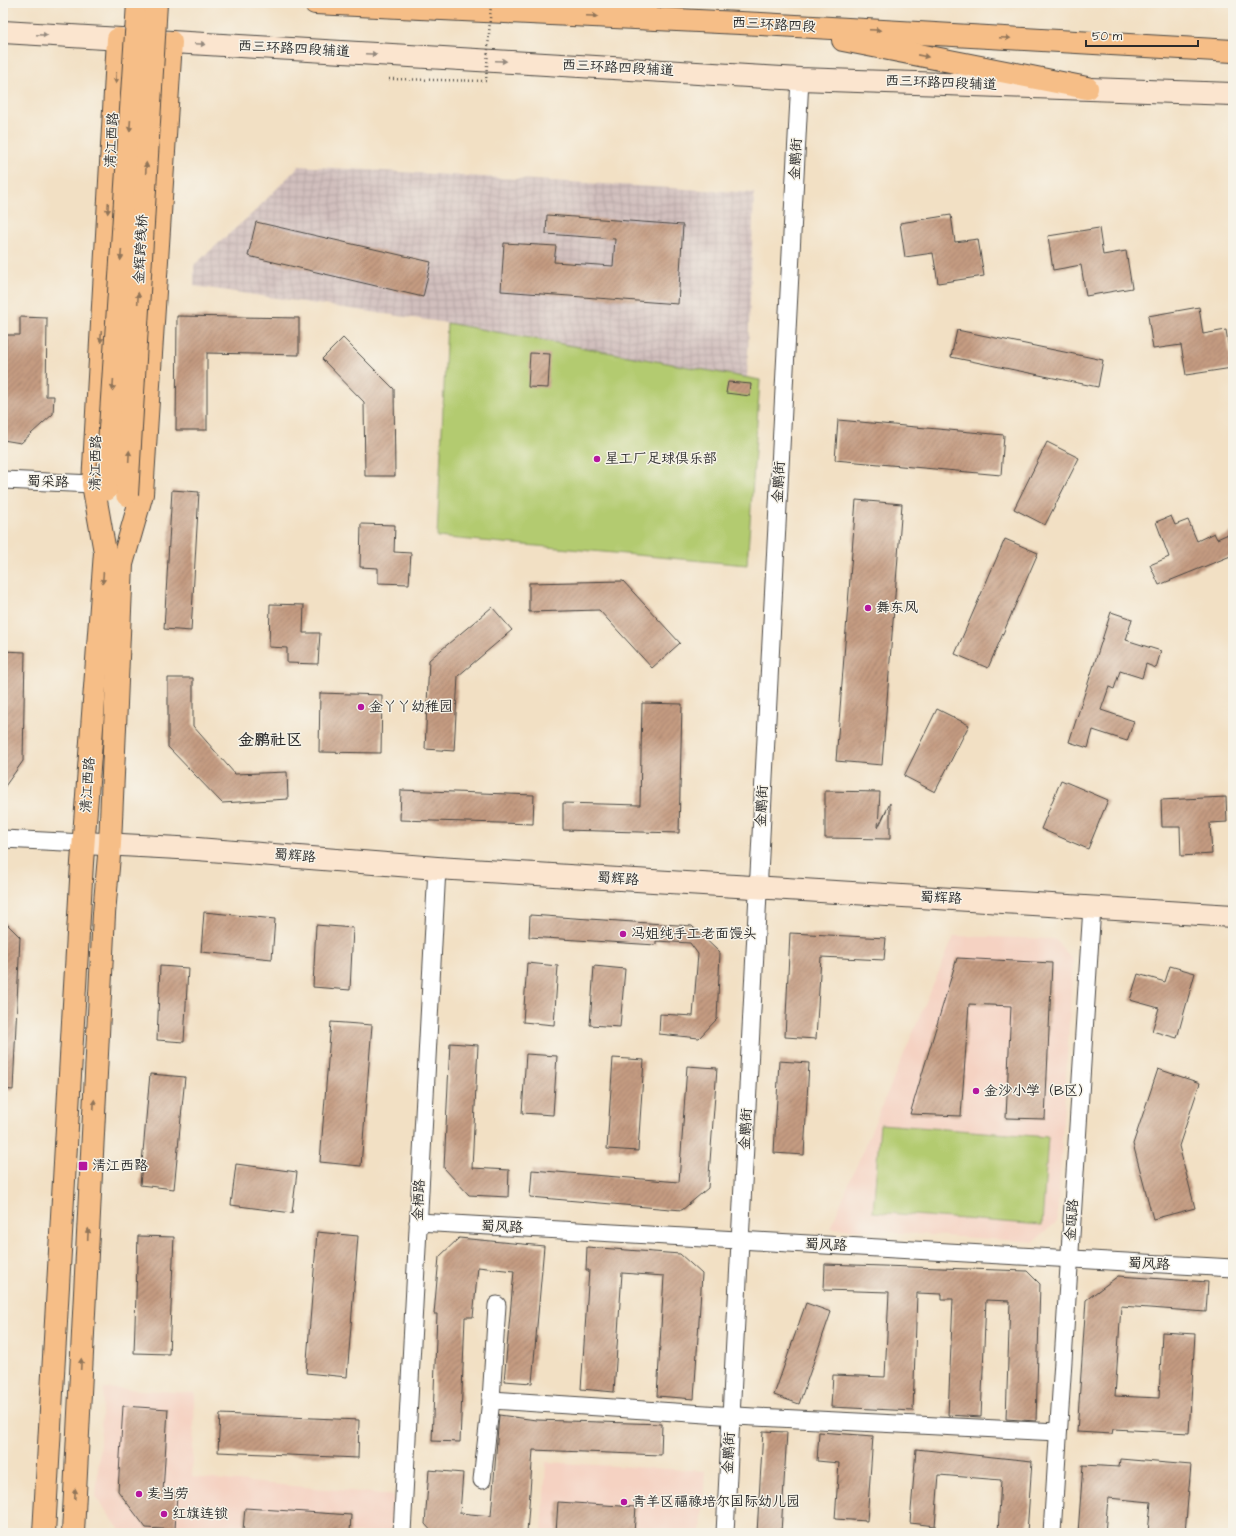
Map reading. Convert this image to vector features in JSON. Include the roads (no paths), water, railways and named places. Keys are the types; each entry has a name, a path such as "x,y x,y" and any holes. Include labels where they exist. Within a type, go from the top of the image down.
{"main road":[{"name":"金辉跨线桥","path":"108,490 138,3"},
{"name":"金辉跨线桥","path":"108,490 156,3"},
{"name":"西三环路四段","path":"315,3 761,24 1233,51"},
{"path":"761,24 1087,88"},
{"name":"西三环路四段辅道","path":"3,32 800,78 1233,94"},
{"name":"清江西路","path":"108,490 118,39"},
{"name":"清江西路","path":"44,1533 84,843 113,558 142,494 171,42"},
{"path":"108,490 113,558"},
{"name":"清江西路","path":"73,1533 104,914 110,844 113,558"},
{"name":"蜀辉路","path":"84,843 197,849 437,868 1233,916"}],"street":[{"name":"金鹏街","path":"725,1533 800,78"},
{"name":"蜀采路","path":"3,480 108,490"},
{"name":"蜀辉路","path":"3,839 84,843"},
{"name":"金栖路","path":"402,1533 437,868"},
{"name":"金瓯路","path":"1052,1533 1092,907"},
{"name":"蜀风路","path":"418,1222 1233,1268"},
{"path":"482,1480 491,1400 497,1305"},
{"path":"491,1400 731,1416 1058,1432"}],"place":[{"name":"星工厂足球俱乐部","path":"597,459"},
{"name":"舞东风","path":"868,608"},
{"name":"金丫丫幼稚园","path":"361,707"},
{"name":"冯姐纯手工老面馒头","path":"623,934"},
{"name":"金沙小学（B区）","path":"976,1091"},
{"name":"清江西路","path":"83,1166"},
{"name":"麦当劳","path":"139,1494"},
{"name":"青羊区福禄培尔国际幼儿园","path":"624,1502"},
{"name":"红旗连锁","path":"164,1514"}],"district":[{"name":"金鹏社区","path":"270,740"}]}
